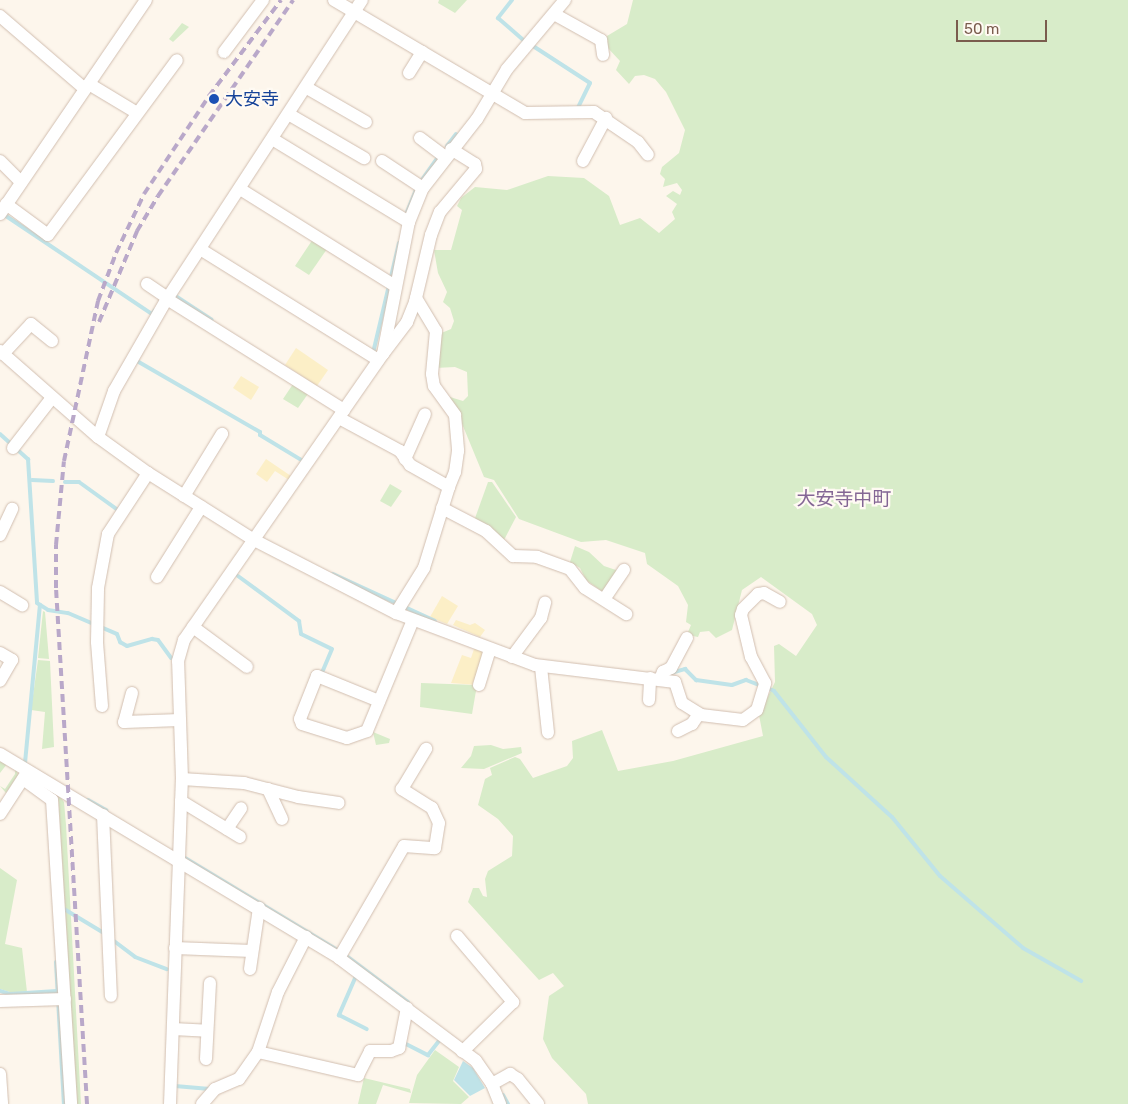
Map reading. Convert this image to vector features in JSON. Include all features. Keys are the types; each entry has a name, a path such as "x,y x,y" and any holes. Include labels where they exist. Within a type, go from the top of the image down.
{"street":[{"path":"146,0 3,209 48,235 176,60"},
{"path":"224,52 263,0"},
{"path":"334,0 525,113 569,114 585,111 606,118 638,142 648,155"},
{"path":"100,434 114,391 168,296 274,140 362,0"},
{"path":"376,357 406,220 420,186 444,153 477,119 507,69 565,0"},
{"path":"554,14 568,19 601,40 603,54"},
{"path":"0,16 87,87 137,113"},
{"path":"409,73 422,52"},
{"path":"307,88 366,122"},
{"path":"290,115 364,158"},
{"path":"583,161 606,118"},
{"path":"170,1104 182,779 178,661 184,640 376,357 407,322 416,298 440,212 476,169 475,164 444,153 420,138"},
{"path":"274,140 406,220"},
{"path":"0,161 21,182"},
{"path":"382,161 420,186"},
{"path":"240,189 391,283"},
{"path":"200,249 376,357"},
{"path":"147,284 341,410 400,451 410,465 449,487"},
{"path":"399,608 424,568 455,472 458,451 455,415 434,386 432,374 436,331 416,298"},
{"path":"52,342 31,324 4,351 51,399 100,434 148,474 185,494 201,507 399,608 414,620 490,649 514,654 540,667 659,676 675,682 682,703 699,714 708,718 743,720 756,710 764,685 751,657 741,616 745,607 758,594 764,593 780,602"},
{"path":"14,447 51,399"},
{"path":"405,459 425,414"},
{"path":"185,494 222,434"},
{"path":"102,706 97,625 98,588 108,534 148,474"},
{"path":"157,577 201,507"},
{"path":"442,508 486,531 512,556 537,557 570,569 585,588 605,598 626,614"},
{"path":"0,535 12,509"},
{"path":"605,598 624,570"},
{"path":"0,592 22,605"},
{"path":"514,654 541,618 545,603"},
{"path":"379,702 317,676 300,719 302,724 347,738 368,731 414,620"},
{"path":"193,627 247,667"},
{"path":"648,700 659,676 672,668 687,638"},
{"path":"479,685 490,649"},
{"path":"0,653 12,660 0,681"},
{"path":"540,667 548,733"},
{"path":"132,693 124,722 180,720"},
{"path":"678,731 692,724 699,714"},
{"path":"341,955 404,846 435,848 438,823 432,808 402,789 426,749"},
{"path":"0,754 52,800 60,1000 71,1104"},
{"path":"0,814 26,775"},
{"path":"26,775 103,815 306,937 341,955 462,1052 476,1060 492,1084 500,1104"},
{"path":"182,779 244,783 339,803"},
{"path":"268,789 282,819"},
{"path":"181,801 240,837"},
{"path":"227,829 241,808"},
{"path":"103,815 111,996"},
{"path":"250,969 259,908"},
{"path":"457,936 513,1002 462,1052"},
{"path":"202,1104 215,1089 239,1079 258,1052 278,992 306,937"},
{"path":"175,948 252,952"},
{"path":"206,1059 210,983"},
{"path":"0,1002 60,1000"},
{"path":"258,1052 358,1075 370,1051 391,1051 399,1048 407,1008"},
{"path":"173,1029 207,1031"},
{"path":"0,1074 2,1104"},
{"path":"492,1084 510,1074 518,1079 538,1104"}],"green space":[{"path":"439,0 467,0 455,13 438,3"},
{"path":"633,0 1128,0 1128,1104 588,1104 586,1094 552,1058 543,1039 549,996 564,986 553,973 539,980 468,902 473,888 479,888 483,896 487,897 485,879 488,871 512,856 513,836 498,819 478,805 485,779 492,775 490,768 515,757 520,759 533,778 567,766 573,758 572,741 602,730 618,771 673,761 763,736 759,715 775,682 774,646 779,644 796,656 817,625 812,614 761,577 742,590 732,630 716,638 709,631 700,632 698,637 693,636 688,632 691,625 686,622 688,605 678,586 647,564 645,553 606,540 581,542 519,519 494,480 484,477 458,414 448,400 450,397 463,401 468,396 467,372 455,367 435,368 439,334 451,329 454,321 450,308 443,302 447,292 438,273 434,250 451,250 462,210 457,206 461,198 475,187 507,190 548,176 584,178 609,196 620,225 640,218 659,233 675,219 672,212 677,204 666,196 673,191 680,195 682,190 677,183 663,187 665,179 660,174 662,167 679,153 685,130 666,92 655,79 644,75 635,76 629,84 616,70 620,61 606,46 607,36 627,24"},
{"path":"182,23 189,27 173,42 169,39"},
{"path":"313,239 327,249 309,275 295,266"},
{"path":"295,381 310,391 298,408 283,399"},
{"path":"488,482 492,482 516,517 504,540 474,521"},
{"path":"390,484 402,491 391,507 380,501"},
{"path":"575,546 589,552 604,566 619,571 603,592 586,580 580,568 570,562"},
{"path":"43,611 45,612 49,659 38,658"},
{"path":"38,660 50,661 54,747 42,749 45,712 31,710"},
{"path":"421,683 477,685 472,714 420,707"},
{"path":"373,732 390,739 389,743 376,745"},
{"path":"491,745 503,749 521,747 522,753 484,769 461,768 471,756 474,746"},
{"path":"0,760 16,767 18,775 6,793 0,786 5,789 15,774 15,769 7,764 0,773"},
{"path":"58,794 64,802 66,825 81,1104 77,1104"},
{"path":"0,868 17,880 5,944 22,948 27,992 10,992 0,989"},
{"path":"435,1050 459,1067 453,1081 469,1097 461,1104 409,1103 417,1075"},
{"path":"364,1078 410,1089 411,1093 383,1085 376,1104 358,1104"}],"sand":[{"path":"296,348 328,370 317,386 285,365"},
{"path":"241,376 259,387 251,400 233,388"},
{"path":"266,459 291,476 289,480 275,471 267,482 256,474"},
{"path":"442,596 458,606 447,624 430,617"},
{"path":"456,620 470,625 475,623 485,630 480,637 453,625"},
{"path":"475,646 488,651 477,685 451,683 462,655 471,658"}],"water":[{"path":"463,1061 473,1068 485,1088 470,1096 454,1080"}],"waterway":[{"path":"512,0 498,18 527,43"},
{"path":"533,46 590,83 578,108"},
{"path":"447,146 456,134"},
{"path":"407,212 417,187 439,155"},
{"path":"6,216 152,314 155,310"},
{"path":"373,353 399,243"},
{"path":"174,295 212,320"},
{"path":"137,361 260,432 260,435 303,461"},
{"path":"0,434 28,459 37,603 48,610 68,613 117,634 120,642 127,646 152,639 158,640 171,658"},
{"path":"32,480 53,481"},
{"path":"65,482 79,482 118,510"},
{"path":"333,574 435,621"},
{"path":"238,576 299,621 301,634 332,649 322,673"},
{"path":"25,763 40,605"},
{"path":"671,673 685,669 696,680 732,685 746,680 774,691 826,757 892,817 940,876 1023,948 1081,981"},
{"path":"88,800 106,810"},
{"path":"185,858 336,949"},
{"path":"64,909 104,933"},
{"path":"114,941 135,957 167,969"},
{"path":"344,954 408,1002"},
{"path":"56,962 64,1104"},
{"path":"356,976 339,1015 367,1029"},
{"path":"0,991 10,994 57,991"},
{"path":"406,1044 428,1055 439,1041"},
{"path":"175,1086 210,1089"},
{"path":"503,1095 508,1104"}],"railway":[{"path":"87,1104 56,588 56,545 64,461 98,301 116,253 144,194 209,96 281,0"},
{"path":"99,322 137,231 158,196 293,0"}],"place":[{"name":"大安寺","path":"214,99"}],"district":[{"name":"大安寺中町","path":"844,499"}]}
